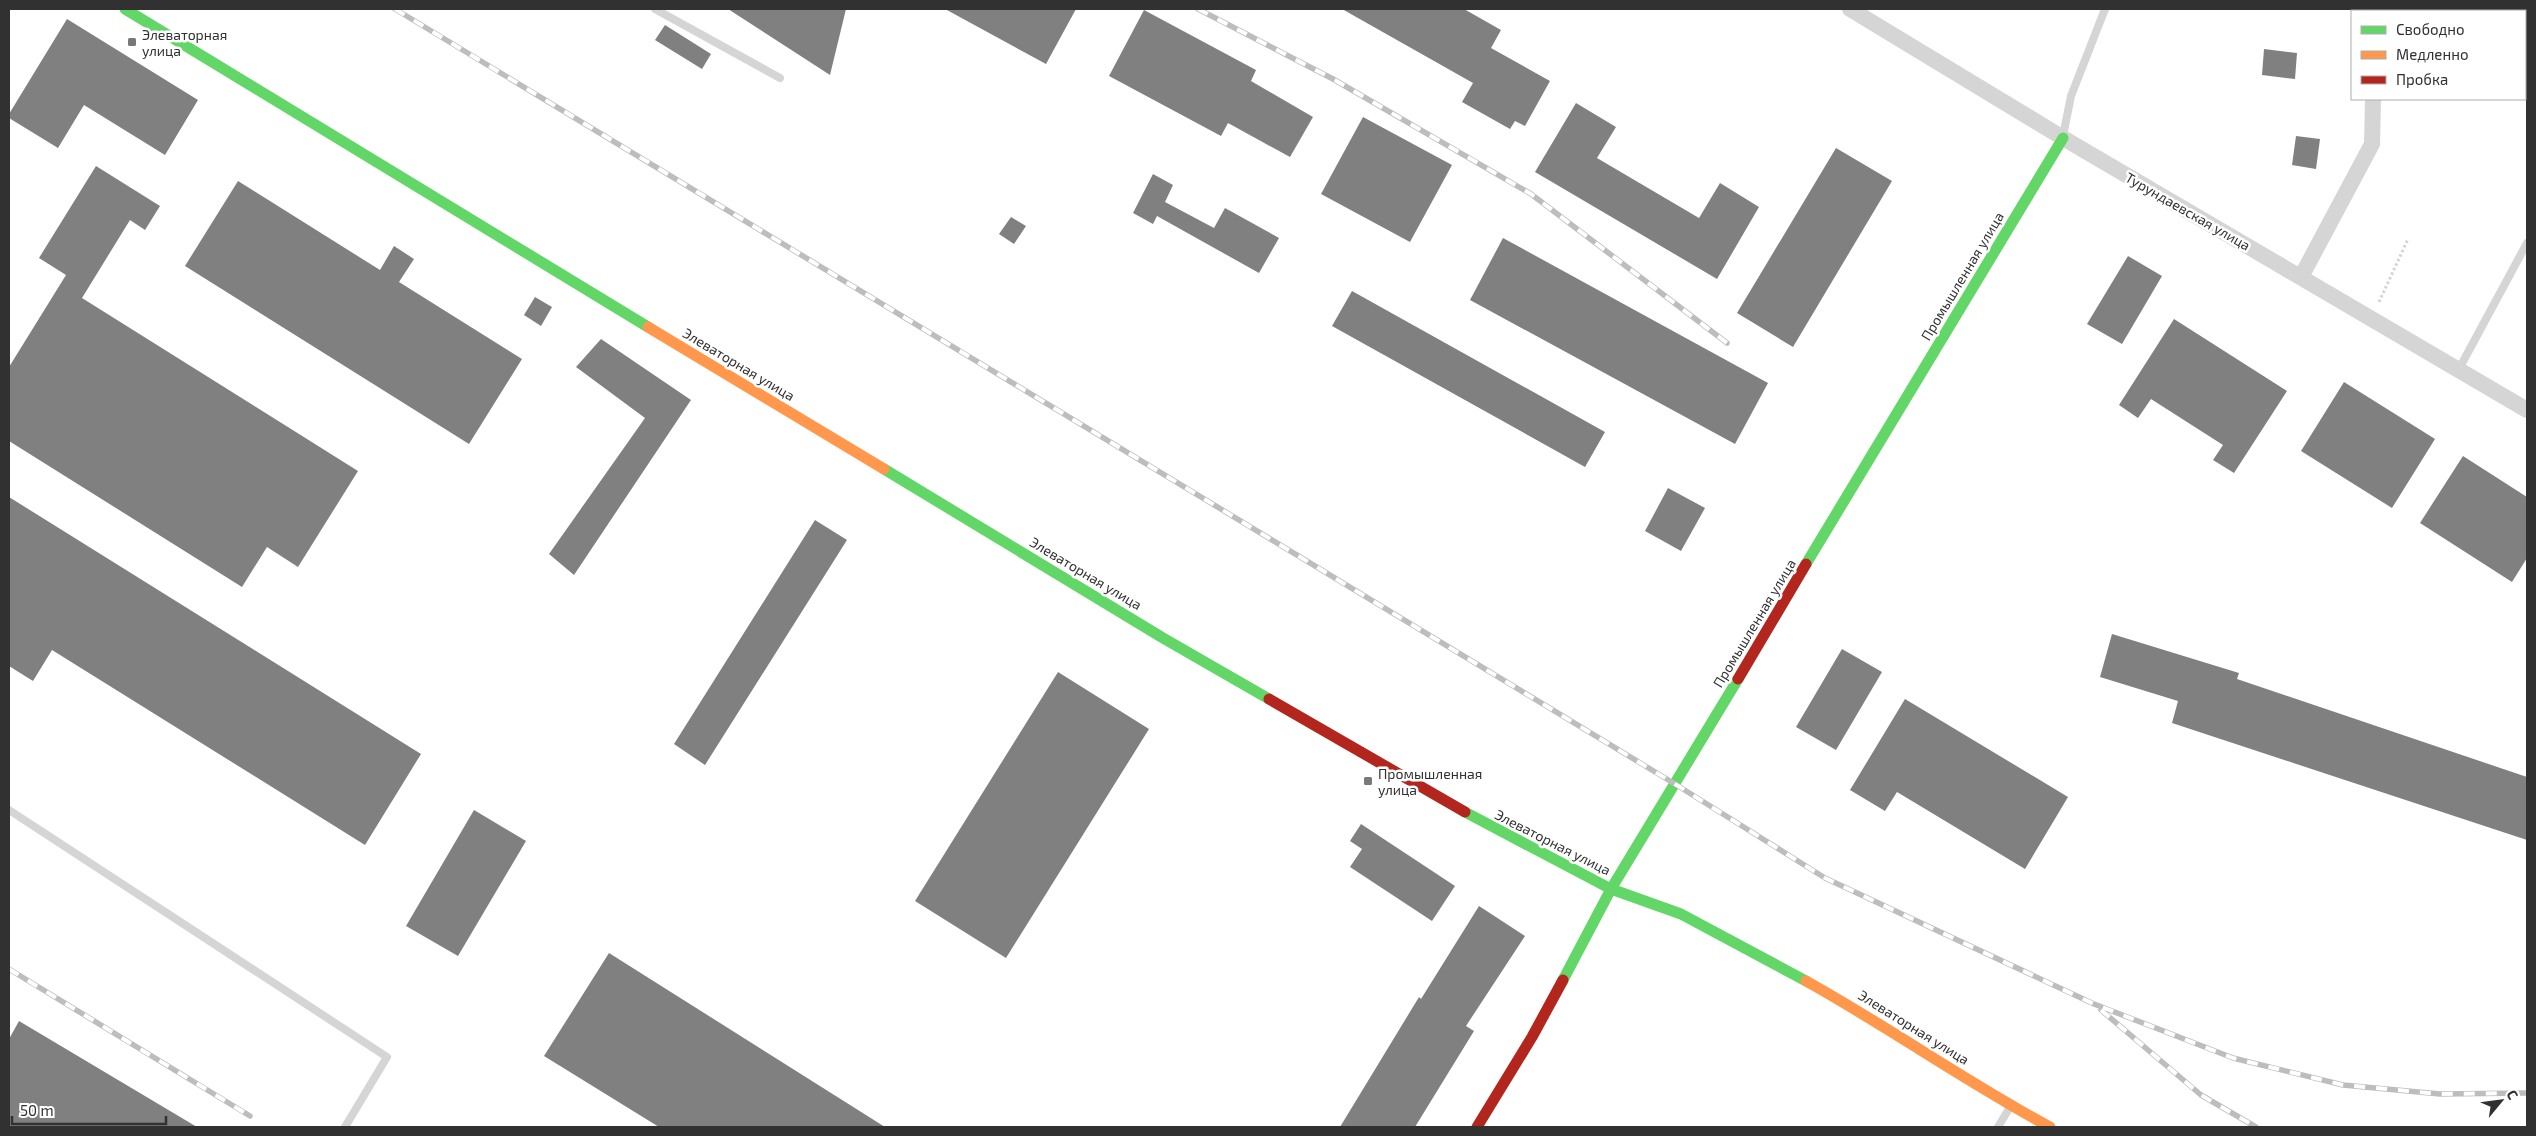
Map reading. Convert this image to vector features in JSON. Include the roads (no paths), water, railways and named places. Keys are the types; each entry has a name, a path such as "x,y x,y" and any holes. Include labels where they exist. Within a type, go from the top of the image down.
{"street":[{"name":"Элеваторная улица","path":"125,9 198,55 1163,638 1501,834 1611,889 1681,914 1840,999 2011,1106 2050,1127"},
{"name":"Турундаевская улица","path":"1850,9 2063,138 2527,410"},
{"path":"2301,277 2372,144 2373,100"},
{"name":"Промышленная улица","path":"1477,1127 1532,1037 1611,889 2063,138"}],"lane":[{"path":"655,9 780,78"},
{"path":"2063,138 2071,96 2105,9"},
{"path":"2458,369 2527,243"},
{"path":"9,810 387,1057 346,1127"},
{"path":"1998,1127 2011,1106"}],"railway":[{"path":"395,9 1675,784 1825,878 2094,1004 2233,1058 2343,1085 2440,1094 2527,1093"},
{"path":"1198,9 1333,79 1531,194 1727,343"},
{"path":"9,969 250,1116"},
{"path":"2101,1010 2201,1095 2256,1127"}],"place":[{"name":"Элеваторная улица","path":"132,42"},
{"name":"Промышленная улица","path":"1368,781"}]}
